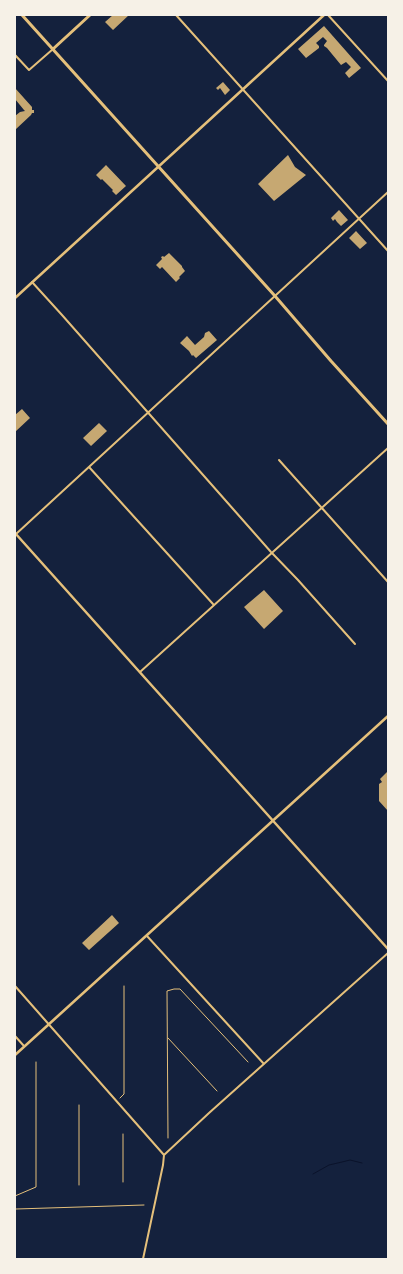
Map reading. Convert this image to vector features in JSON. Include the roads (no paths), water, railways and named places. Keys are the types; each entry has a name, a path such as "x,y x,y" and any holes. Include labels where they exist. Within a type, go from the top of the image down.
{"main road":[{"path":"22,15 388,424"},
{"path":"53,49 90,15"}],"street":[{"path":"176,15 388,251"},
{"path":"15,298 324,15"},
{"path":"328,15 388,81"},
{"path":"15,55 29,70 53,49"},
{"path":"143,1259 164,1155 388,951 16,533 388,192"},
{"path":"32,282 355,644"},
{"path":"140,672 388,448"},
{"path":"279,460 388,582"},
{"path":"89,467 214,605"},
{"path":"15,1055 388,716"},
{"path":"147,936 264,1064"},
{"path":"15,986 164,1155"},
{"path":"15,1036 24,1046"}],"lane":[{"path":"120,1098 124,1094 124,986"},
{"path":"168,1138 167,991 174,988 180,989 248,1062"},
{"path":"168,1038 217,1091"},
{"path":"15,1196 36,1187 36,1062"},
{"path":"79,1105 79,1185"},
{"path":"123,1134 123,1182"},
{"path":"15,1210 144,1206"}],"waterway":[{"path":"313,1174 329,1165 350,1160 362,1163"}]}
